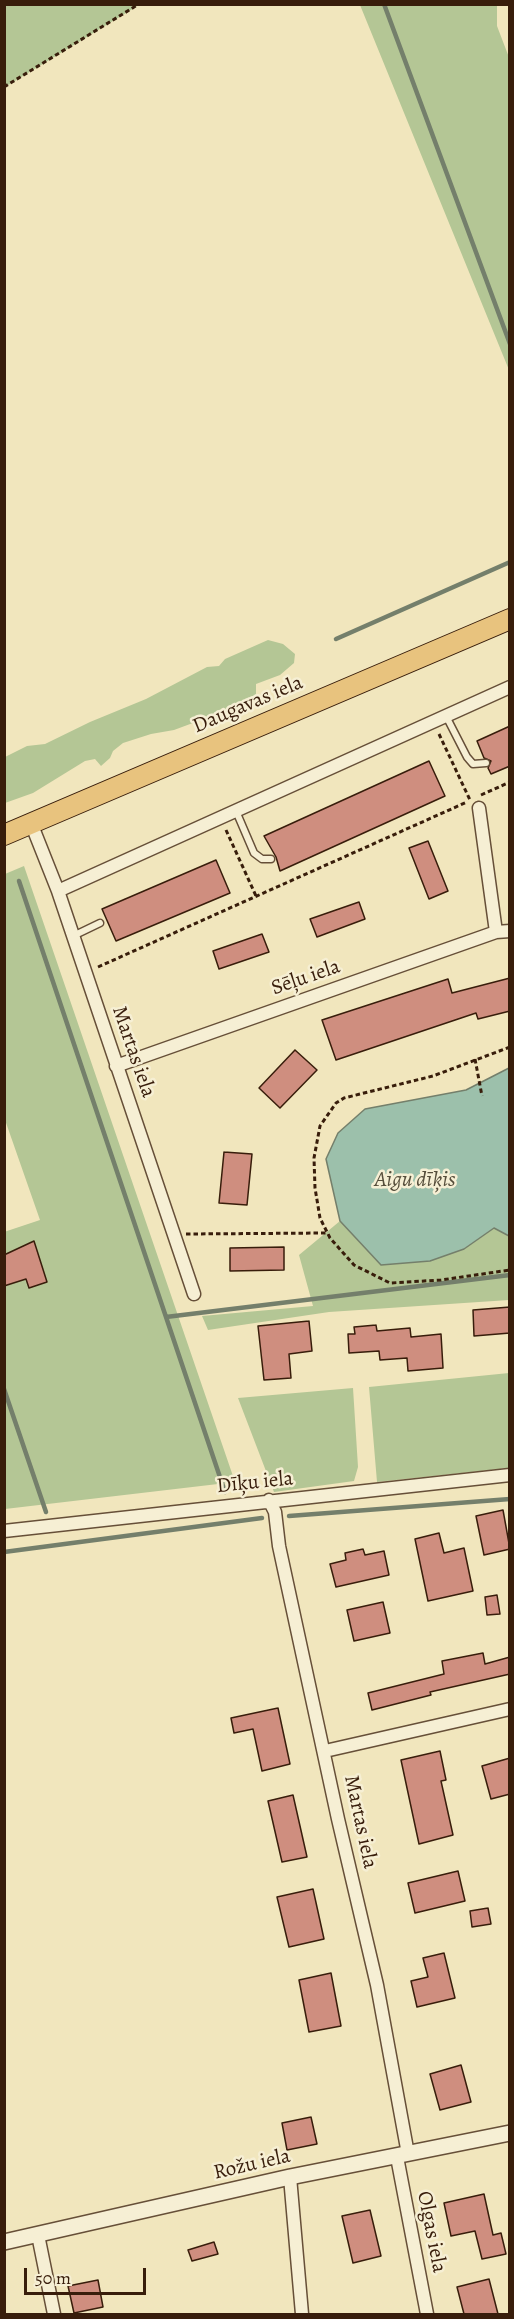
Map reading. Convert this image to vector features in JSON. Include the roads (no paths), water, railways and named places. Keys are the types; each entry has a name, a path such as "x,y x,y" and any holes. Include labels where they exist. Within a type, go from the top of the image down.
{"main road":[{"name":"Daugavas iela","path":"4,835 510,619"}],"street":[{"path":"58,891 510,687"},
{"path":"475,804 496,932"},
{"name":"Martas iela","path":"31,823 58,891 116,1066 176,1234 194,1294"},
{"name":"Sēļu iela","path":"116,1066 496,932 510,931"},
{"name":"Dīķu iela","path":"4,1531 510,1475"},
{"name":"Martas iela","path":"269,1500 275,1512 279,1546 338,1819 377,1985 402,2156"},
{"path":"325,1751 510,1709"},
{"name":"Rožu iela","path":"4,2242 290,2177 510,2133"},
{"name":"Olgas iela","path":"402,2156 427,2314"},
{"path":"290,2177 302,2314"},
{"path":"38,2235 54,2314"}],"lane":[{"path":"446,716 467,757 473,764 486,763"},
{"path":"236,811 254,853 262,859 271,860"},
{"path":"73,936 100,923"}],"water":[{"name":"Aigu dīķis","path":"509,1068 509,1236 494,1228 464,1249 430,1261 381,1265 340,1221 326,1159 338,1133 365,1109 466,1090"}],"waterway":[{"path":"384,4 510,344"},
{"path":"336,639 510,562"},
{"path":"19,881 225,1492"},
{"path":"166,1317 510,1275"},
{"path":"4,1389 46,1512"},
{"path":"289,1516 510,1499"},
{"path":"4,1552 262,1518"}]}
